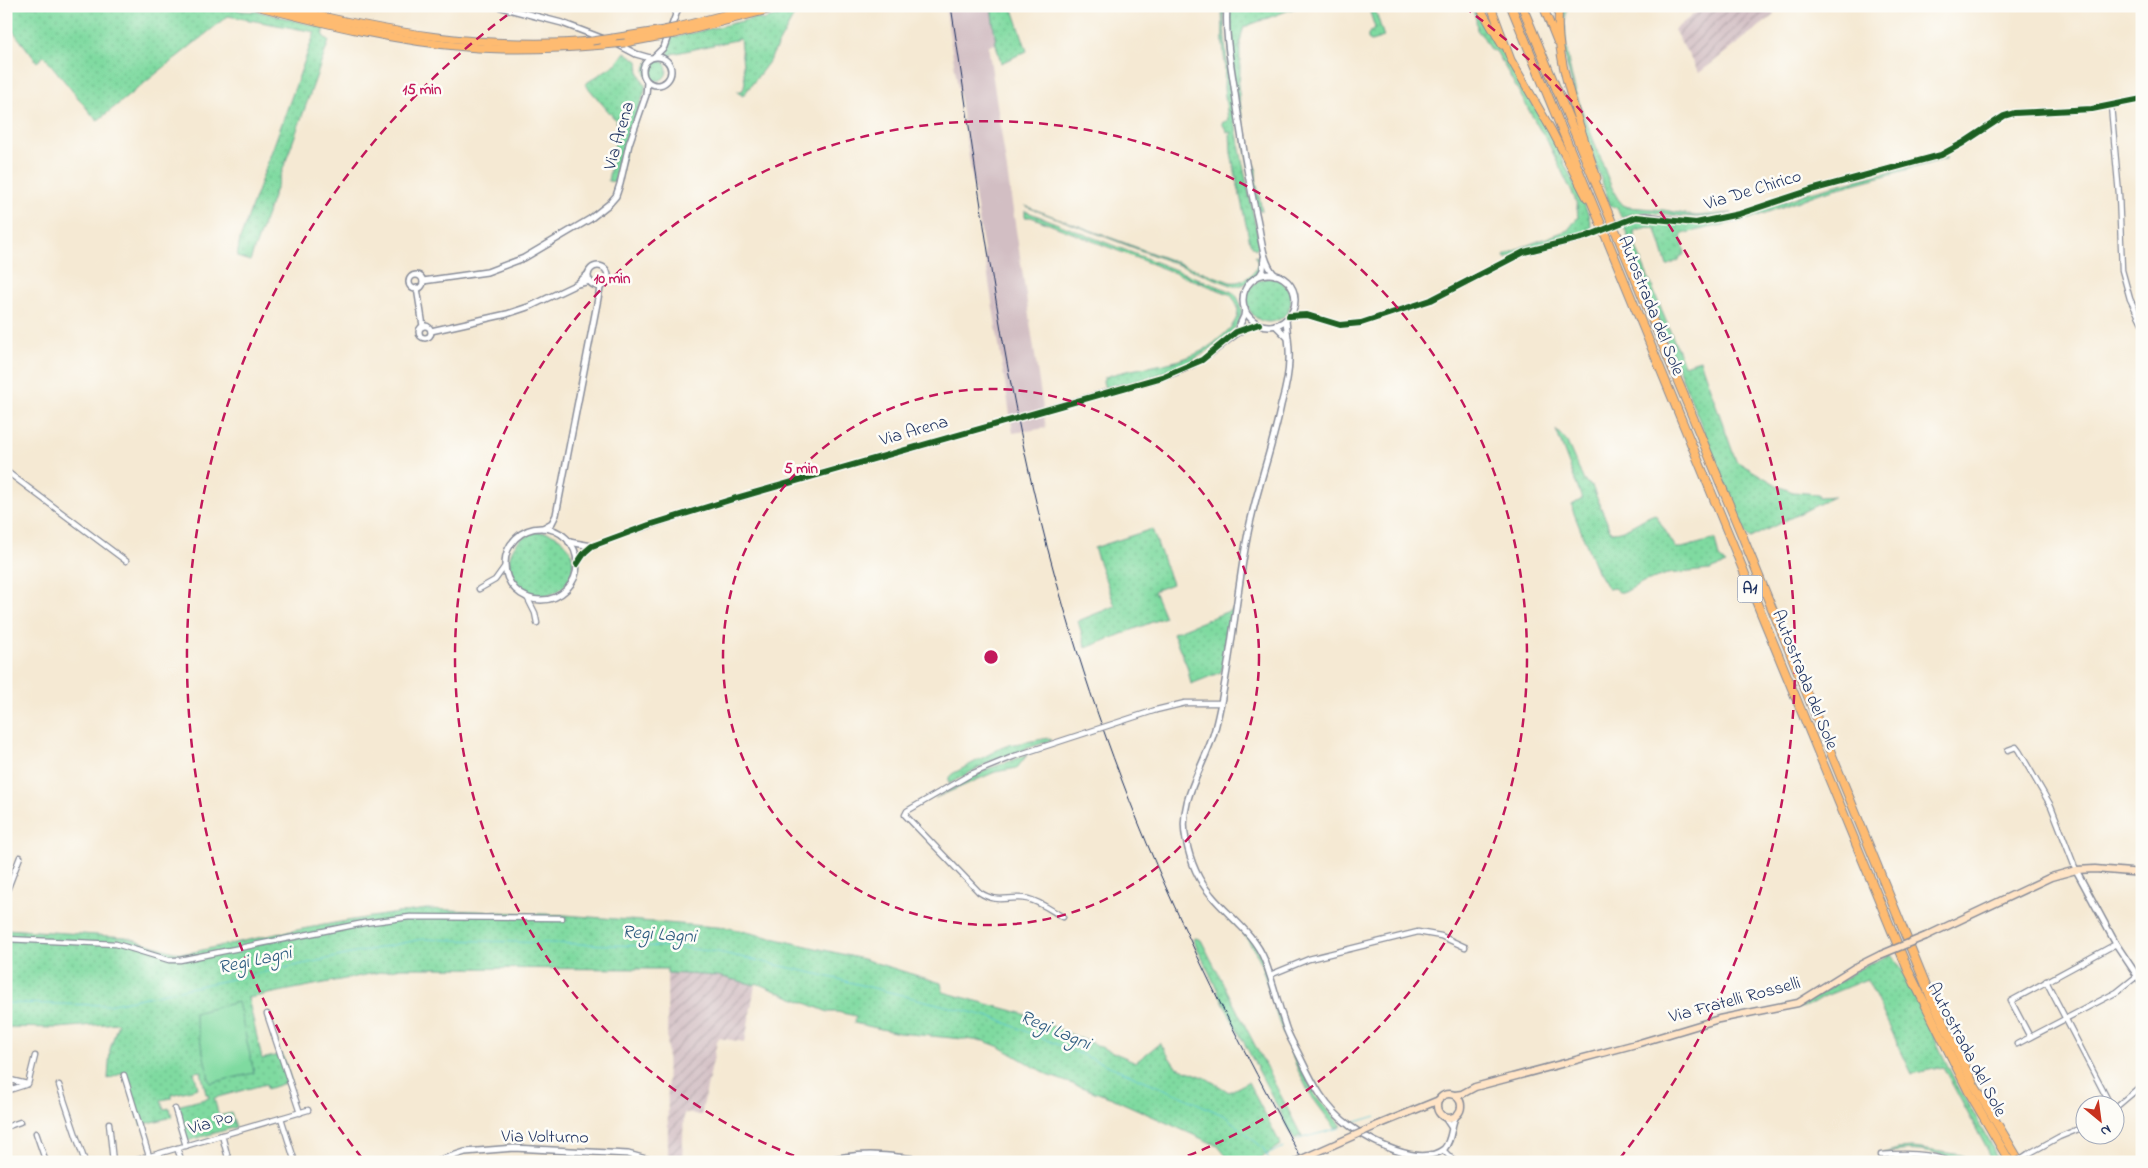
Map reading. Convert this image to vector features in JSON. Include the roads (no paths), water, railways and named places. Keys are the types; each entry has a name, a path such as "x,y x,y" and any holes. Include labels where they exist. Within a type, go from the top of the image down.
{"highway":[{"path":"256,6 358,30 444,45 526,50 625,42 783,6"},
{"path":"280,6 361,25 436,38 509,44 592,40 663,33"},
{"path":"677,30 756,6"},
{"path":"1479,6 1552,131 1600,224"},
{"path":"1491,6 1511,60"},
{"name":"Autostrada del Sole","path":"1511,6 1908,970 1969,1092 2010,1162"},
{"name":"Autostrada del Sole","path":"1522,6 1751,557 1932,1000 1974,1085 2020,1162"},
{"path":"1542,6 1560,50 1607,212"},
{"path":"1560,6 1558,26 1560,50"}],"main road":[{"name":"Via Fratelli Rosselli","path":"1455,1095 1475,1086 1638,1043 1718,1018 1798,1003 1854,968 1880,955 1926,936 2051,877 2076,870 2095,869 2142,873"},
{"path":"1460,1101 1465,1092"},
{"path":"1295,1162 1378,1124 1428,1106 1445,1095 1455,1095 1460,1101 1461,1107 1456,1116 1444,1116 1438,1108 1428,1106"},
{"path":"1438,1108 1439,1100"}],"street":[{"path":"497,6 562,23 636,54 667,61"},
{"path":"642,68 664,47 679,6"},
{"path":"1227,6 1226,22 1230,60 1243,155 1264,250 1269,266 1275,275"},
{"path":"636,54 647,82 656,85 663,84 670,77 671,68 667,61 664,47"},
{"name":"Via Arena","path":"423,281 487,272 535,254 590,219 609,204 616,196 620,184 629,144 646,96 647,82"},
{"name":"Via Arena","path":"646,96 656,85"},
{"name":"Via De Chirico","path":"1288,318 1307,315 1340,324 1361,323 1431,300 1524,252 1584,237 1629,219 1645,216 1696,223 1739,214 1811,190 1941,155 1958,147 2004,116 2014,113 2077,110 2111,106 2142,99"},
{"path":"2111,106 2119,194 2122,270 2130,298 2142,323"},
{"path":"1264,250 1264,266 1258,277 1246,288 1245,308 1249,316 1259,324 1275,325 1288,318"},
{"path":"431,331 507,314 531,306 583,280 594,267 603,268 608,276 600,288 596,306 556,515 552,523 543,528 530,530 518,536 506,553 505,566 513,586 527,597 540,600 558,595 572,582 576,564 575,553 570,542 559,533 543,528"},
{"path":"589,272 591,283 596,293 596,306"},
{"path":"418,275 423,281 421,287 417,288 410,285 411,276 418,275"},
{"path":"1258,277 1275,275 1284,279 1290,285 1294,294 1295,303 1288,318 1290,362 1273,445 1247,535 1232,638 1215,729 1188,797 1184,812 1186,840 1197,873 1204,885 1251,936 1262,954 1286,1028 1325,1103 1342,1120 1371,1141 1401,1156 1416,1160 1430,1159 1443,1150 1450,1139 1456,1116"},
{"path":"576,284 591,283 598,286 603,284"},
{"path":"417,288 423,326 418,332 422,337 429,337 431,331"},
{"path":"1295,303 1307,315"},
{"name":"Via Arena","path":"1236,332 1244,316 1245,308"},
{"name":"Via Arena","path":"576,564 592,546 683,514 1185,369 1214,351 1236,332 1259,324"},
{"path":"1275,325 1288,338"},
{"path":"423,326 428,326 431,331"},
{"path":"6,471 126,561"},
{"path":"556,515 559,533"},
{"name":"Via Arena","path":"570,542 592,546"},
{"path":"479,589 495,580 505,566"},
{"path":"527,597 535,613 537,623"},
{"path":"1063,918 1039,902 1027,899 995,900 979,892 905,816 907,811 971,774 1015,756 1156,710 1185,703 1220,703"},
{"path":"2008,750 2016,747 2051,806 2076,870 2116,944 2142,983"},
{"path":"6,893 20,857"},
{"path":"6,939 116,944 169,960 180,960 364,923 410,916 562,918"},
{"path":"1270,975 1309,960 1418,932 1442,936 1465,947"},
{"path":"2030,1037 2011,1000 2116,944"},
{"path":"2017,1044 2117,992 2137,976"},
{"path":"2046,981 2106,1096"},
{"path":"267,1014 300,1113"},
{"path":"28,1084 35,1056"},
{"path":"124,1075 149,1156"},
{"path":"6,1080 28,1084"},
{"path":"6,1091 28,1084"},
{"path":"59,1085 85,1162"},
{"path":"2126,1099 2142,1085"},
{"path":"175,1109 186,1146"},
{"name":"Via Po","path":"130,1162 308,1110"},
{"path":"1444,1116 1452,1129"},
{"path":"281,1118 295,1162"},
{"path":"6,1127 20,1122"},
{"path":"110,1123 113,1162"},
{"path":"2016,1162 2059,1137 2076,1130"},
{"path":"36,1133 46,1162"},
{"path":"222,1135 229,1162"},
{"path":"177,1148 182,1162"},
{"name":"Via Volturno","path":"434,1162 465,1152 514,1148 628,1154 657,1162"},
{"path":"1443,1150 1455,1162"},
{"path":"1881,1155 1908,1152 1943,1158 1952,1162"},
{"path":"823,1162 856,1154 878,1154 934,1162"}],"waterway":[{"name":"Regi Lagni","path":"6,1003 108,1005 422,939 675,947 718,952 813,973 994,1018 1225,1116 1263,1148 1270,1162"},
{"path":"1356,1122 1376,1116"},
{"path":"1298,1139 1340,1128"},
{"path":"1267,1155 1284,1147"}],"railway":[{"path":"951,6 995,297 1022,441 1038,512 1083,671 1113,758 1165,885 1227,1016 1303,1162"}]}
